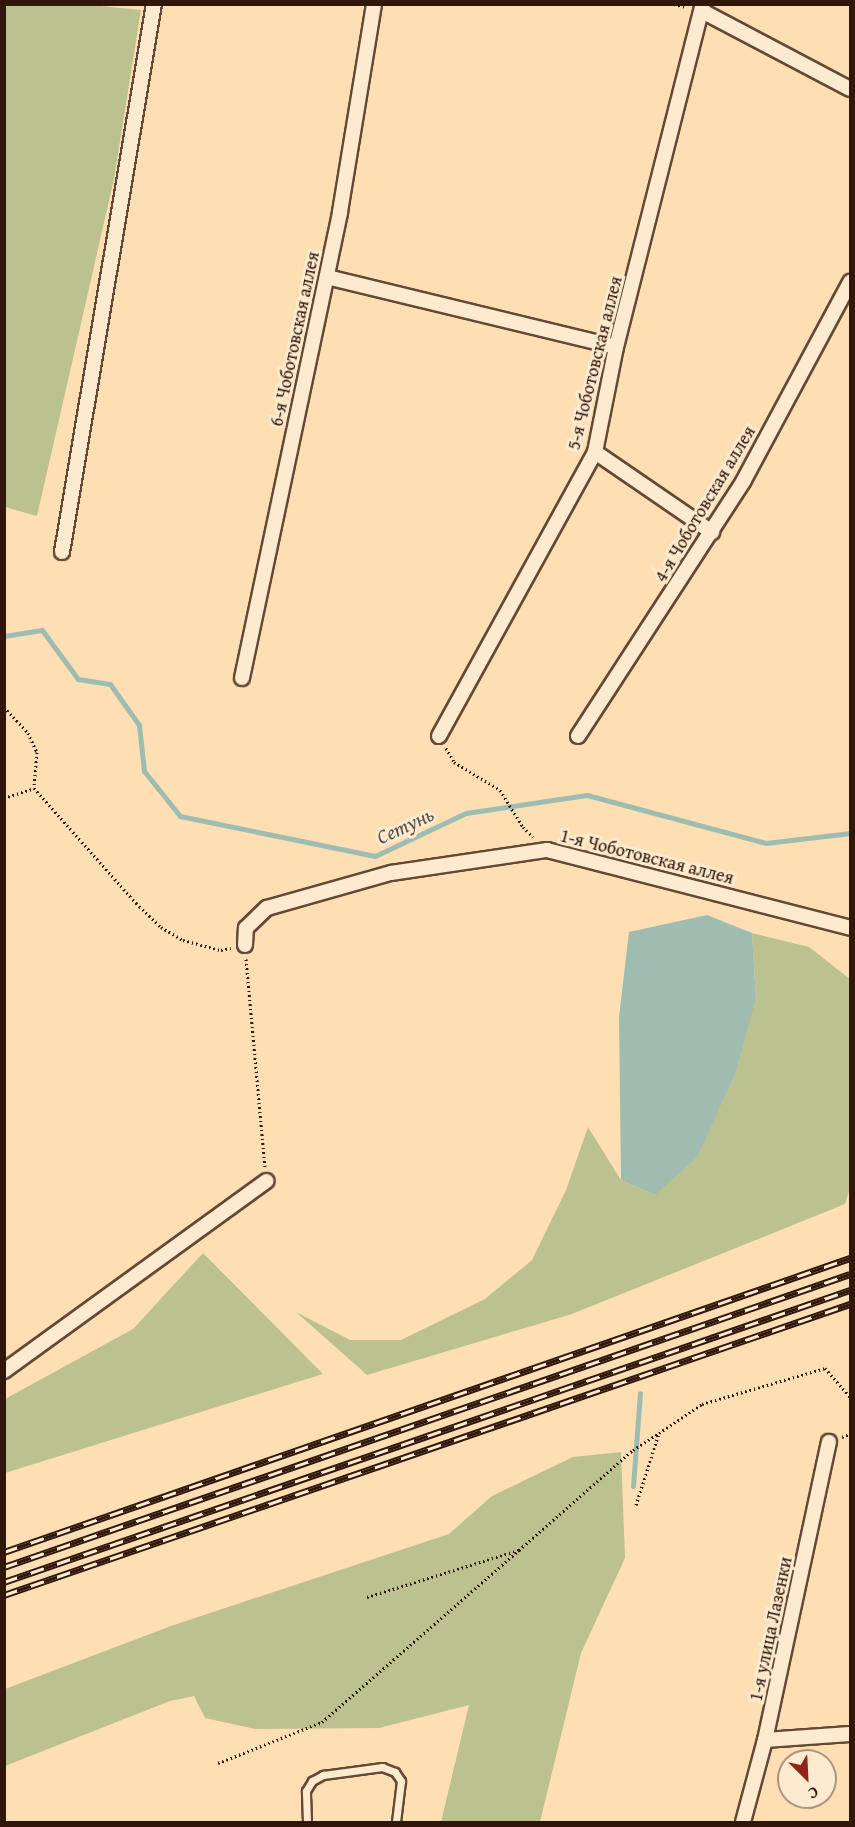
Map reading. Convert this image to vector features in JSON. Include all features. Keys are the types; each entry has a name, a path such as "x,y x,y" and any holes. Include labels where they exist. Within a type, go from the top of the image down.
{"street":[{"path":"62,552 154,4"},
{"name":"6-я Чоботовская аллея","path":"242,678 327,277 374,4"},
{"path":"703,8 850,88"},
{"name":"5-я Чоботовская аллея","path":"439,736 595,452 616,347 703,8"},
{"path":"327,277 616,347"},
{"name":"4-я Чоботовская аллея","path":"578,736 744,480 850,282"},
{"path":"595,452 711,532"},
{"name":"1-я Чоботовская аллея","path":"245,945 246,928 267,909 391,873 547,850 850,928"},
{"path":"4,1371 266,1181"},
{"name":"1-я улица Лазенки","path":"743,1822 765,1740 830,1442"},
{"path":"765,1740 850,1734"}],"lane":[{"path":"307,1822 306,1791 312,1781 322,1775 382,1767 395,1772 401,1781 396,1822"}],"path":[{"path":"4,707 28,733 37,752 34,788 161,927 183,940 221,950 245,945 266,1181"},
{"path":"439,736 454,762 500,790 523,827"},
{"path":"4,798 34,788"},
{"path":"218,1762 322,1722 633,1450 638,1450 702,1404 825,1368 850,1397"},
{"path":"636,1505 659,1433"},
{"path":"367,1597 519,1550"}],"green space":[{"path":"5,5 90,5 141,10 114,179 37,516 5,507"},
{"path":"752,933 809,947 850,979 850,1188 845,1204 572,1314 367,1375 296,1312 350,1340 401,1340 485,1299 532,1260 566,1190 588,1127 621,1180 655,1195 756,998"},
{"path":"203,1253 323,1374 5,1473 5,1399 133,1329"},
{"path":"621,1452 625,1558 581,1653 540,1822 441,1822 469,1705 379,1728 255,1729 205,1718 194,1696 170,1701 5,1766 5,1689 171,1626 449,1534 492,1496 573,1457"}],"shaded area":[{"path":"707,915 752,933 756,998 735,1074 697,1157 655,1195 621,1180 619,1017 629,932"}],"waterway":[{"name":"Сетунь","path":"4,636 42,630 78,679 110,684 139,725 144,771 180,816 375,856 466,813 587,795 766,843 850,833"},
{"path":"633,1486 640,1393"}],"railway":[{"path":"4,1552 850,1258"},
{"path":"4,1567 850,1274"},
{"path":"4,1582 850,1290"},
{"path":"4,1595 850,1304"}]}
